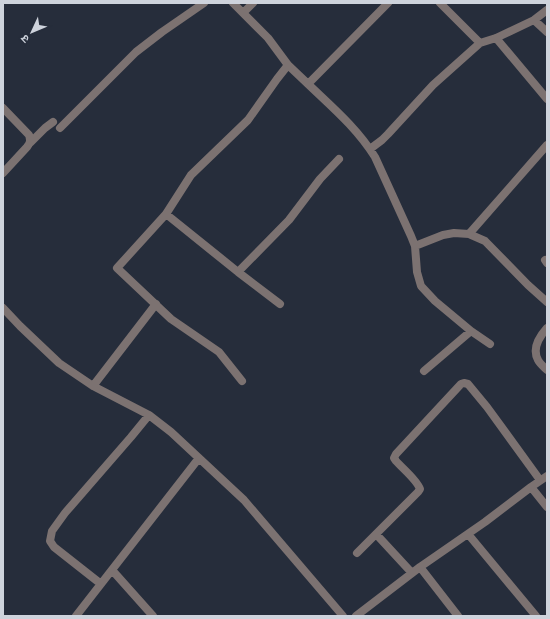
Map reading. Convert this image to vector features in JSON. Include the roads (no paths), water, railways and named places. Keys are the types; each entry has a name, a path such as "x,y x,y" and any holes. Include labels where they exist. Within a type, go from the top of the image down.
{"street":[{"path":"3,173 45,128 56,125 136,52 204,3"},
{"path":"233,3 268,38 288,65 351,125 370,149 415,246 417,272 421,286 434,301 471,331 490,344"},
{"path":"244,13 253,3"},
{"path":"308,84 388,3"},
{"path":"440,3 480,43"},
{"path":"370,149 388,134 433,85 480,43 496,38 534,20 547,10"},
{"path":"534,20 547,32"},
{"path":"496,38 547,99"},
{"path":"242,381 220,352 170,318 117,268 166,214 191,175 248,120 288,65"},
{"path":"3,108 29,135 31,139 30,143"},
{"path":"469,234 547,144"},
{"path":"238,272 289,220 320,179 339,159"},
{"path":"166,214 280,304"},
{"path":"415,246 443,235 454,233 469,234 485,241 528,285 547,302"},
{"path":"93,386 156,304"},
{"path":"3,308 58,363 93,386 149,415 171,432 244,500 343,616"},
{"path":"547,328 536,343 536,354 539,361 547,370"},
{"path":"424,371 471,331"},
{"path":"356,616 531,486 544,478 468,384 461,384 396,454 394,458 396,461 414,480 420,489 357,553"},
{"path":"101,584 54,547 50,541 52,531 65,513 149,415"},
{"path":"76,616 199,458"},
{"path":"531,486 547,507"},
{"path":"376,534 412,574"},
{"path":"468,534 536,616"},
{"path":"420,568 458,616"},
{"path":"112,570 153,616"}]}
